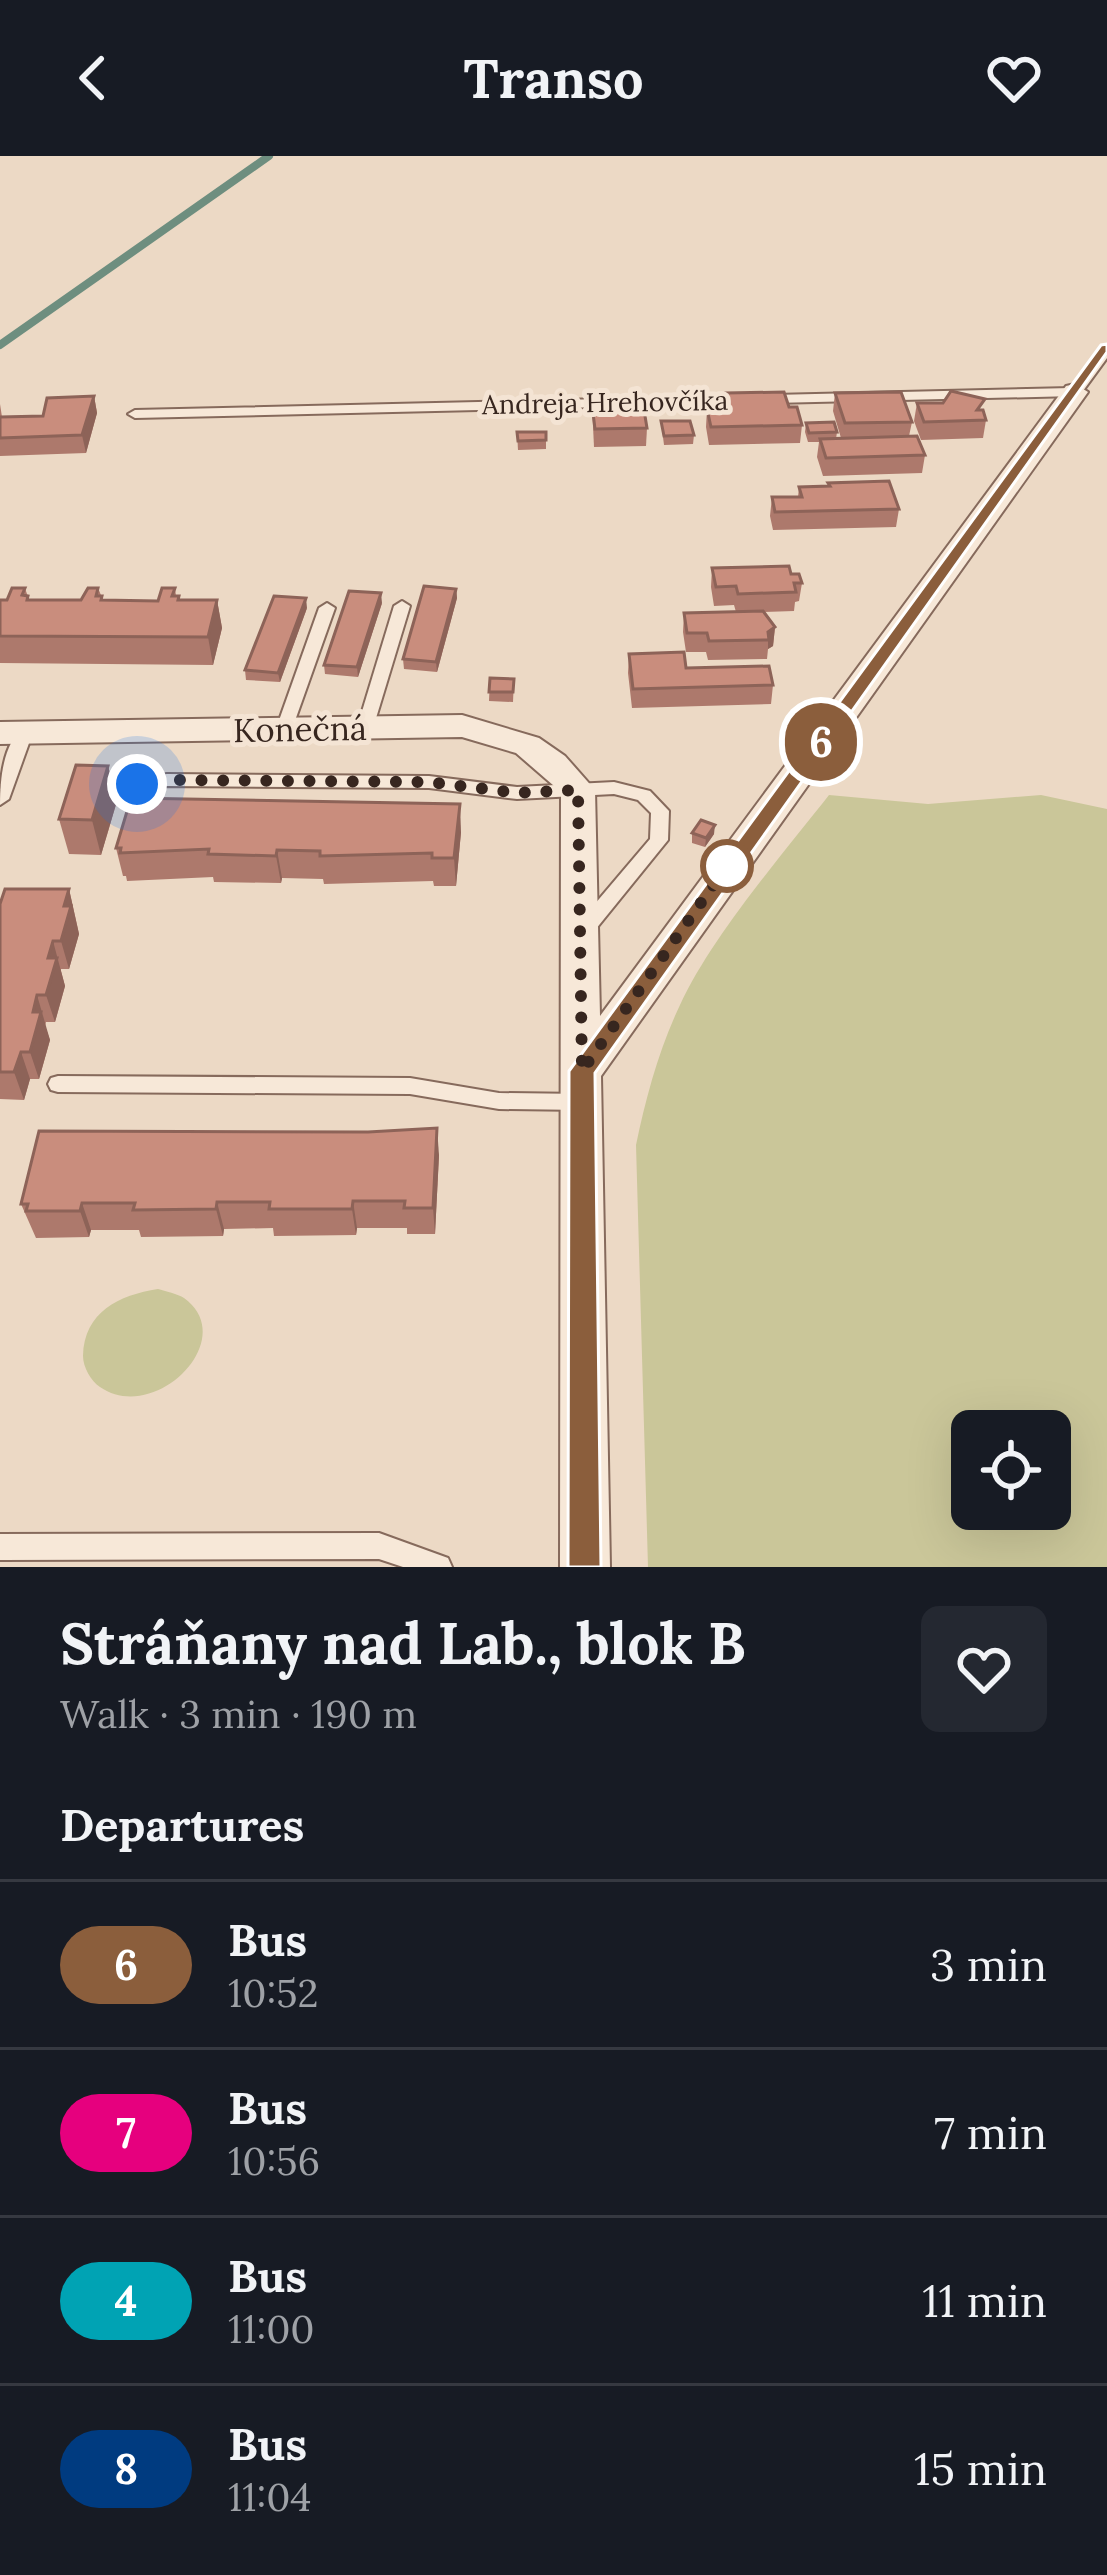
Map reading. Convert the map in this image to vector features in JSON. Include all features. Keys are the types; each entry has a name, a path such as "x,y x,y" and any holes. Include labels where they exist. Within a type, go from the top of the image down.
{"street":[{"path":"583,1087 1075,392"},
{"name":"Konečná","path":"12,733 462,726 500,731 553,759 578,790"},
{"path":"578,790 585,1567"}],"lane":[{"path":"1075,392 1107,349"},
{"name":"Andreja Hrehovčíka","path":"135,414 1075,392"},
{"path":"365,728 402,606"},
{"path":"284,729 327,608"},
{"path":"0,799 12,733"},
{"path":"137,784 166,780 429,782 517,793 614,788 644,795 660,811 659,841 580,934"},
{"path":"58,1084 410,1086 499,1101 583,1087"},
{"path":"0,1547 379,1546 439,1567"}],"shaded area":[{"path":"829,795 928,804 1041,795 1107,809 1107,1567 648,1567 636,1145 654,1074 680,1005 729,924"},
{"path":"158,1289 184,1298 199,1315 203,1335 197,1354 166,1386 144,1395 122,1396 100,1387 83,1360 90,1328 117,1301"}],"building":[{"path":"951,391 985,399 977,410 983,410 986,420 924,422 917,403 943,403"},
{"path":"784,392 789,407 797,407 802,425 711,427 707,409 729,408 726,393"},
{"path":"901,392 912,422 845,423 835,393"},
{"path":"94,396 82,435 0,438 0,417 43,416 47,398"},
{"path":"643,404 647,428 595,429 592,405"},
{"path":"661,421 690,421 694,435 664,436"},
{"path":"834,422 837,432 809,433 806,423"},
{"path":"517,432 546,432 546,440 518,441"},
{"path":"917,436 925,455 826,458 820,439"},
{"path":"889,481 899,509 775,512 772,497 802,497 799,487"},
{"path":"789,566 802,583 794,583 796,592 738,594 736,586 716,587 712,568"},
{"path":"424,586 456,589 436,662 403,659"},
{"path":"12,588 25,588 22,595 27,600 81,600 88,588 98,588 96,596 102,596 101,600 158,601 162,588 175,588 172,596 179,596 178,600 217,600 208,637 0,636 0,600 7,600"},
{"path":"349,591 381,593 357,667 324,665"},
{"path":"274,596 306,598 278,673 245,670"},
{"path":"763,611 775,627 768,632 769,640 709,641 707,633 687,633 684,613"},
{"path":"684,652 686,668 769,666 773,685 633,689 629,654"},
{"path":"490,678 514,679 513,692 489,692"},
{"path":"76,765 108,766 92,820 59,819"},
{"path":"131,798 460,804 454,858 432,858 432,853 320,856 320,851 277,850 276,856 208,854 209,849 120,853 121,848 116,848"},
{"path":"701,820 715,825 706,838 692,833"},
{"path":"5,889 69,889 64,906 71,906 61,941 53,941 48,958 57,958 46,995 37,995 33,1012 41,1012 30,1052 21,1052 14,1072 0,1072 0,904"},
{"path":"437,1128 433,1208 404,1208 405,1201 353,1201 352,1209 269,1209 270,1202 217,1202 216,1209 133,1210 135,1203 82,1203 80,1211 26,1211 28,1204 21,1204 39,1131"}],"waterway":[{"path":"0,345 269,156"}],"bus line":[{"name":"6","path":"585,1567 582,1071 1107,349"}],"route":[{"path":"137,784 166,780 429,782 517,793 578,790 582,1071 727,866"}]}
